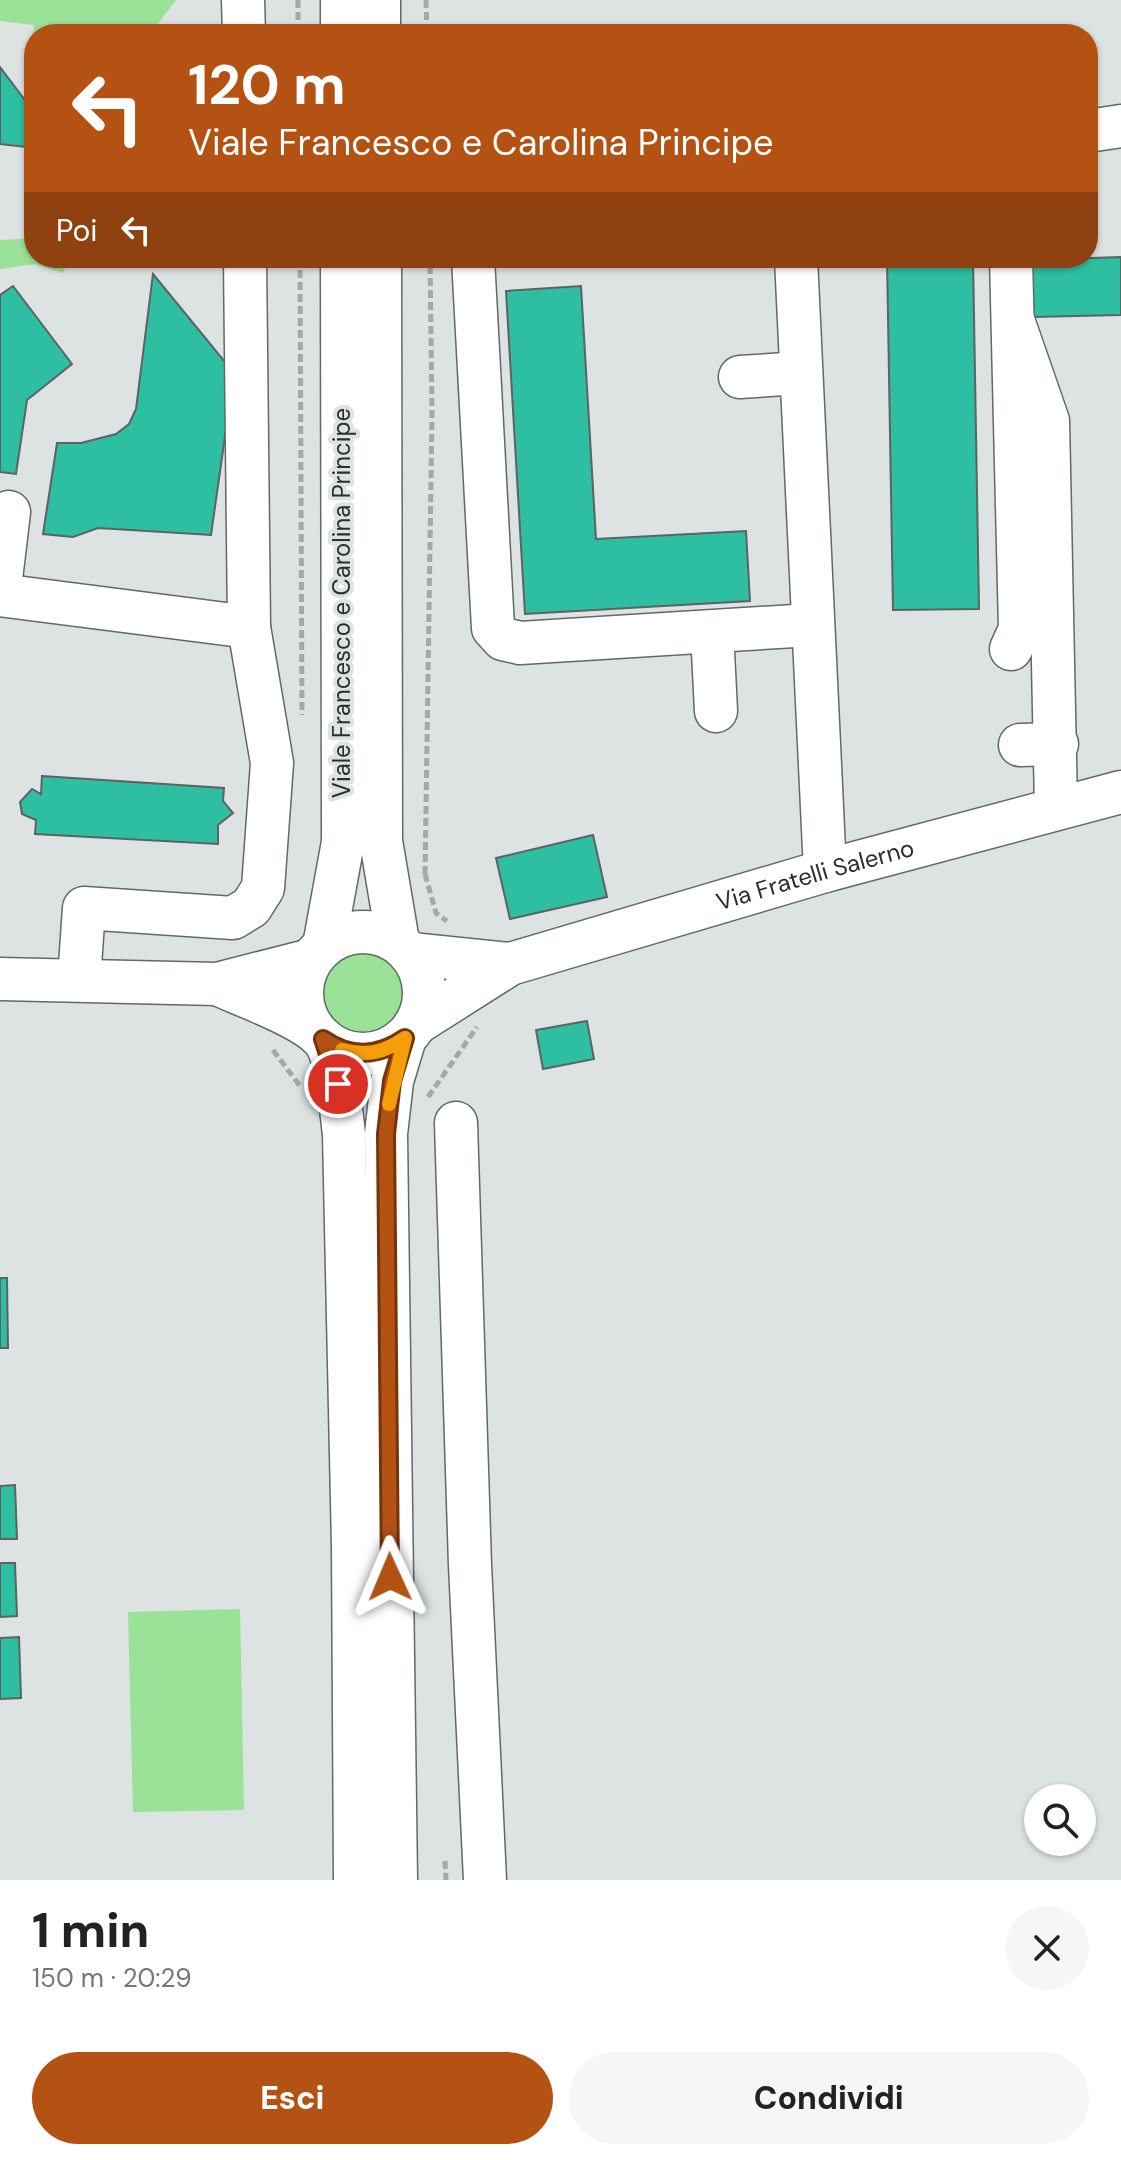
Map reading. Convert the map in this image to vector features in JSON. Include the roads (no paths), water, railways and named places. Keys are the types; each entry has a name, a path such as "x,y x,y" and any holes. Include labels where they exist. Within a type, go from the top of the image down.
{"street":[{"path":"243,0 244,24"},
{"path":"342,0 342,24"},
{"path":"379,0 379,24"},
{"path":"1098,129 1121,126"},
{"path":"79,980 84,908 233,918 251,907 263,888 272,763 249,627 245,268"},
{"name":"Viale Francesco e Carolina Principe","path":"342,268 343,842 318,953 304,976 303,1003 312,1026 323,1039 338,1084 344,1134 353,1547 355,1880"},
{"name":"Viale Francesco e Carolina Principe","path":"380,268 381,841 404,948 424,986 423,1005 392,1081 386,1134 396,1880"},
{"path":"474,268 493,628 503,639 520,643 811,625"},
{"path":"796,268 825,871"},
{"path":"1011,268 1020,629 1011,649"},
{"path":"1013,320 1048,421 1038,744 1056,807"},
{"path":"740,377 801,373"},
{"path":"0,587 9,512"},
{"path":"0,595 249,627"},
{"path":"712,632 716,711"},
{"name":"Via Fratelli Salerno","path":"411,1030 510,964 727,881 825,871 953,820 1056,807 1121,792"},
{"path":"0,979 217,984 318,953 342,935 362,932 382,934 404,948"},
{"name":"Via Fratelli Salerno","path":"404,948 510,964"},
{"path":"217,984 275,1010 337,1049 372,1053 388,1050 411,1030"},
{"path":"456,1123 470,1565 485,1880"}]}
